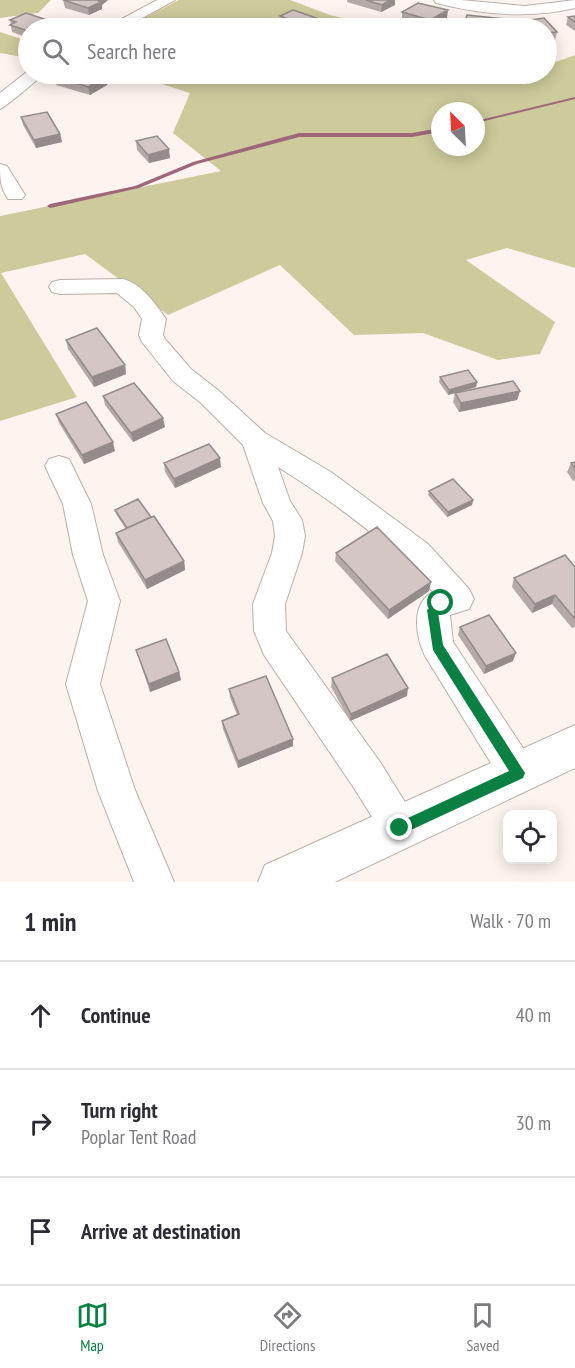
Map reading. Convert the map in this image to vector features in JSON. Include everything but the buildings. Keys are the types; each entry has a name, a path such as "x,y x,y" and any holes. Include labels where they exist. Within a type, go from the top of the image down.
{"main road":[{"path":"282,882 518,773 572,753"}],"street":[{"path":"133,18 168,0"},
{"path":"441,0 476,8 515,11 575,4"},
{"path":"0,104 10,92 21,84"},
{"path":"0,171 15,195"},
{"path":"60,287 123,286 142,303 154,319 151,335 154,342 182,375 210,397 255,440 321,480 417,553 458,599 441,603 432,610 437,646 518,773"},
{"path":"255,440 277,503 287,520 290,536 287,553 269,604 270,631 276,645 367,775 400,828"},
{"path":"59,465 77,504 88,555 104,601 83,684 117,791 154,882"}],"shaded area":[{"path":"0,0 51,0 38,13 0,18"},
{"path":"179,0 290,0 343,18 144,18"},
{"path":"0,32 18,38 18,56 0,53"},
{"path":"575,55 575,268 507,248 466,260 555,322 540,354 498,360 423,333 354,335 280,265 168,315 85,254 1,273 77,397 0,421 0,216 221,171 173,133 190,93 162,84 557,84 557,61"}],"waterway":[{"path":"485,120 575,98"},
{"path":"50,206 137,187 195,163 299,135 412,135 431,132"}],"route":[{"path":"400,828 518,773 437,646 432,610 441,603"}]}
